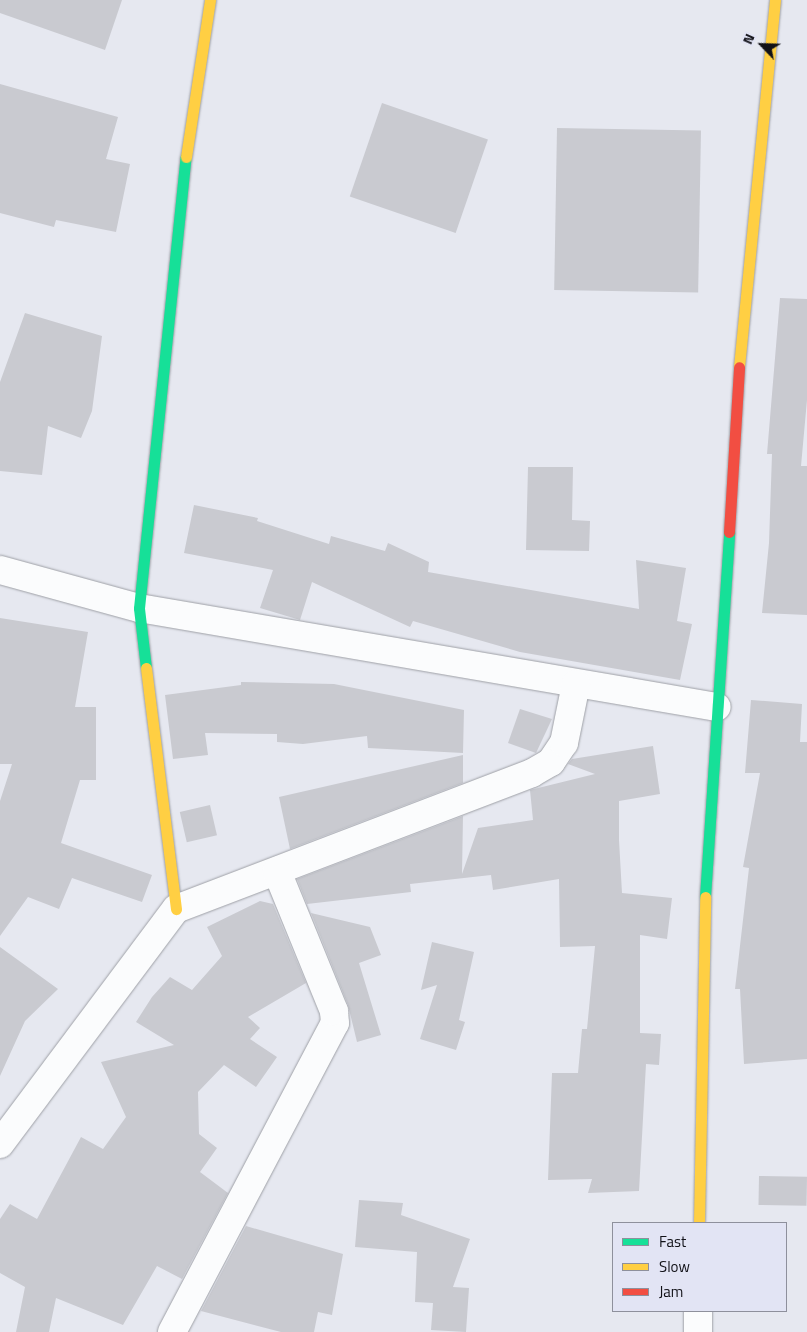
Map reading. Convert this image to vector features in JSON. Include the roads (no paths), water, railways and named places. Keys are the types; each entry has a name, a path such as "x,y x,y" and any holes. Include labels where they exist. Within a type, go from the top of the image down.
{"street":[{"path":"176,909 139,608 179,206 210,0"},
{"path":"699,1222 704,910 741,340 775,0"},
{"path":"0,570 139,608 717,707"},
{"path":"0,1144 176,909 532,773 551,762 564,743 576,684"},
{"path":"172,1332 335,1022 334,1011 277,871"},
{"path":"698,1312 698,1332"}]}
